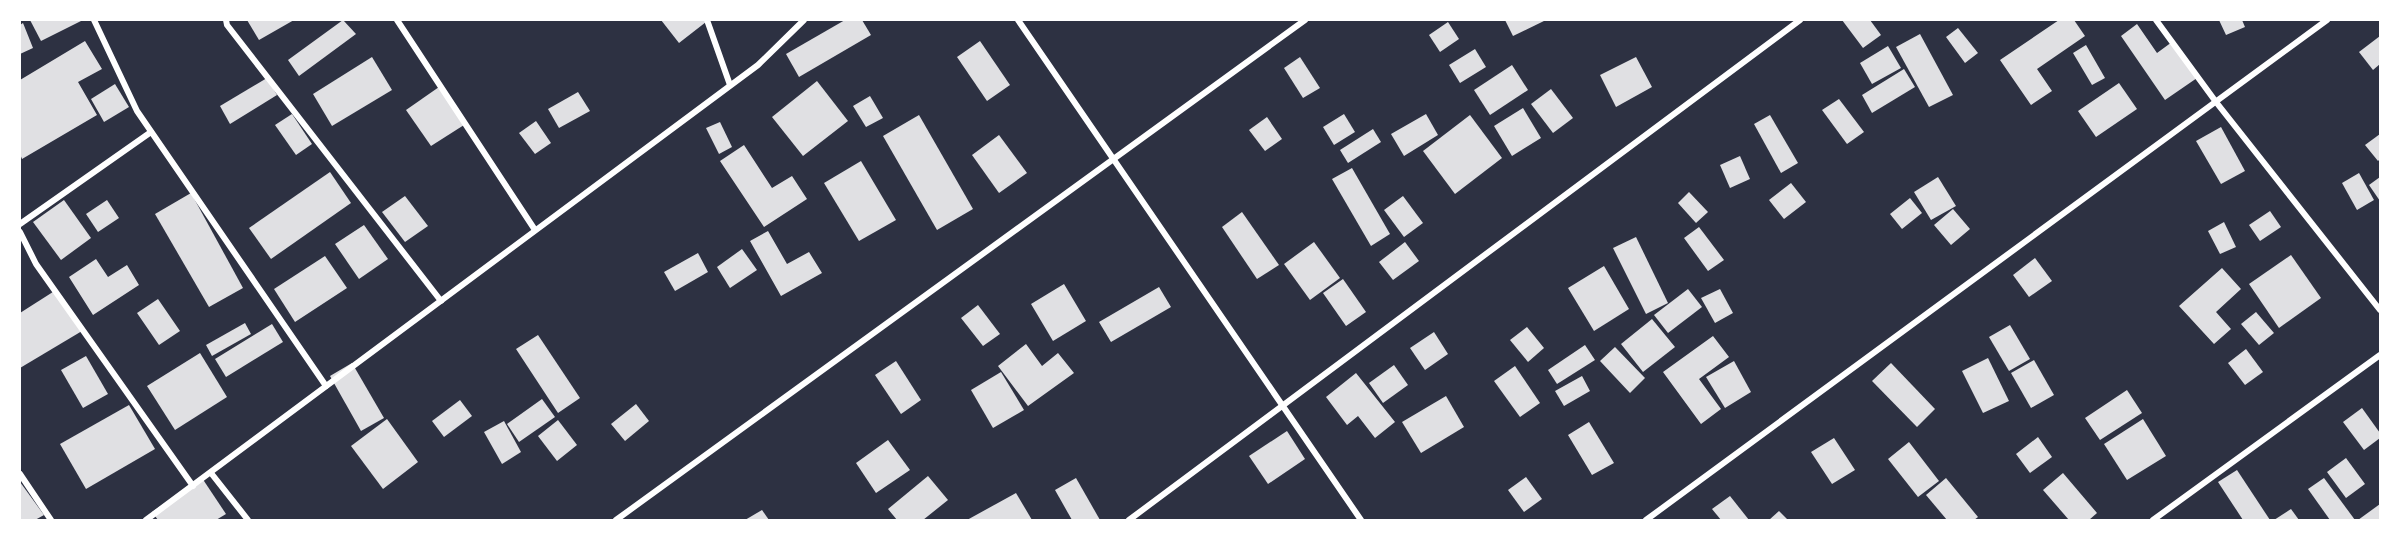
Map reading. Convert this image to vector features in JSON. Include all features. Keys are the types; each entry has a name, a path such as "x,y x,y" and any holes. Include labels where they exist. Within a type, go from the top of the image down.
{"street":[{"path":"94,20 137,111 326,386"},
{"path":"226,20 227,25 441,301"},
{"path":"397,20 536,230"},
{"path":"707,20 730,86"},
{"path":"146,520 759,64 804,20"},
{"path":"1018,20 1115,158 1361,520"},
{"path":"616,520 1305,20"},
{"path":"1129,520 1800,20"},
{"path":"2156,20 2216,102 2380,310"},
{"path":"1646,520 2327,20"},
{"path":"20,224 151,132"},
{"path":"20,232 36,264 193,486"},
{"path":"2153,520 2380,355"},
{"path":"212,473 248,520"},
{"path":"20,474 51,520"}],"building":[{"path":"30,20 83,20 41,41"},
{"path":"247,20 294,20 259,40"},
{"path":"343,20 356,34 299,76 288,60"},
{"path":"661,20 704,20 706,22 679,43"},
{"path":"845,20 862,20 871,35 799,77 786,54"},
{"path":"1505,20 1546,20 1513,36"},
{"path":"1842,20 1870,20 1881,35 1863,48"},
{"path":"2059,20 2074,20 2085,36 2037,69 2052,91 2031,105 2000,60"},
{"path":"2219,20 2242,20 2245,27 2226,35"},
{"path":"1448,22 1459,39 1440,52 1429,35"},
{"path":"23,23 33,48 20,54 20,25"},
{"path":"2137,24 2157,53 2172,42 2197,78 2165,100 2121,36"},
{"path":"1958,28 1978,53 1965,63 1946,37"},
{"path":"1920,34 1953,95 1929,107 1896,47"},
{"path":"2380,36 2380,64 2373,70 2359,52"},
{"path":"85,41 102,69 78,82 97,115 22,159 20,154 20,80"},
{"path":"980,41 1010,85 987,101 957,57"},
{"path":"2086,45 2105,78 2092,85 2073,53"},
{"path":"1888,46 1901,68 1872,84 1860,63"},
{"path":"1475,49 1486,67 1460,83 1449,65"},
{"path":"372,57 392,90 332,126 313,94"},
{"path":"1300,57 1320,88 1303,98 1284,68"},
{"path":"1636,57 1652,87 1616,107 1600,75"},
{"path":"1512,65 1528,90 1490,115 1474,90"},
{"path":"1904,69 1915,87 1872,113 1862,95"},
{"path":"267,78 277,95 230,124 220,106"},
{"path":"817,81 848,121 803,156 772,117"},
{"path":"2119,83 2137,109 2096,137 2078,111"},
{"path":"115,84 129,107 104,122 91,99"},
{"path":"439,87 464,125 431,146 406,110"},
{"path":"1551,89 1573,118 1553,133 1531,104"},
{"path":"578,92 590,111 559,128 548,109"},
{"path":"870,96 883,118 866,127 853,106"},
{"path":"1839,99 1864,132 1847,144 1822,110"},
{"path":"1523,108 1541,138 1512,156 1494,126"},
{"path":"292,114 312,144 296,155 275,125"},
{"path":"1344,114 1355,132 1334,145 1323,127"},
{"path":"1426,114 1438,135 1404,156 1391,134"},
{"path":"919,115 973,209 937,230 883,136"},
{"path":"1470,115 1502,158 1455,194 1423,151"},
{"path":"1770,115 1798,163 1781,173 1754,124"},
{"path":"1267,117 1282,139 1265,151 1249,130"},
{"path":"536,121 551,143 535,154 519,133"},
{"path":"720,122 732,147 719,154 706,128"},
{"path":"2221,127 2245,171 2221,184 2196,141"},
{"path":"1373,129 1381,142 1348,163 1340,150"},
{"path":"2380,134 2380,159 2378,161 2365,145"},
{"path":"999,135 1027,173 999,193 972,155"},
{"path":"744,145 772,188 792,176 807,199 764,227 720,161"},
{"path":"1740,156 1750,179 1730,188 1720,165"},
{"path":"861,161 896,220 859,241 824,183"},
{"path":"1352,168 1390,234 1371,246 1332,179"},
{"path":"330,172 351,203 271,259 249,228"},
{"path":"2359,173 2374,200 2357,210 2342,183"},
{"path":"1938,177 1956,206 1931,220 1914,192"},
{"path":"2380,177 2380,201 2369,185"},
{"path":"1791,183 1806,202 1784,219 1769,200"},
{"path":"1689,192 1708,212 1696,223 1678,203"},
{"path":"191,193 243,288 209,307 155,214"},
{"path":"405,196 428,226 405,242 382,212"},
{"path":"1403,196 1423,223 1404,237 1384,210"},
{"path":"1910,198 1922,213 1902,229 1890,214"},
{"path":"64,200 91,238 61,260 33,222"},
{"path":"107,200 119,218 98,232 86,214"},
{"path":"1953,209 1970,229 1951,245 1934,225"},
{"path":"2270,211 2281,227 2260,241 2249,225"},
{"path":"1242,212 1279,265 1257,279 1222,227"},
{"path":"2224,222 2236,247 2220,254 2208,231"},
{"path":"364,225 388,259 359,279 335,244"},
{"path":"1699,227 1724,260 1708,271 1684,238"},
{"path":"768,231 787,264 809,252 822,273 781,296 750,241"},
{"path":"1636,237 1668,303 1646,314 1613,248"},
{"path":"1314,242 1340,278 1310,300 1284,264"},
{"path":"1405,242 1419,261 1393,280 1379,262"},
{"path":"742,249 757,270 730,288 717,267"},
{"path":"698,253 708,272 675,291 664,272"},
{"path":"2291,255 2321,298 2279,328 2249,284"},
{"path":"325,256 347,288 295,322 274,289"},
{"path":"2035,258 2052,281 2029,297 2013,275"},
{"path":"96,259 108,277 127,265 139,285 93,315 69,277"},
{"path":"1604,266 1629,309 1594,331 1568,288"},
{"path":"2222,268 2241,289 2216,312 2231,329 2214,344 2179,306"},
{"path":"1343,279 1366,312 1346,326 1323,293"},
{"path":"1064,284 1086,321 1053,341 1031,304"},
{"path":"1159,287 1171,307 1111,342 1099,322"},
{"path":"1688,289 1702,307 1668,333 1654,315"},
{"path":"1720,289 1733,313 1715,323 1701,298"},
{"path":"56,290 82,331 20,368 20,313"},
{"path":"158,299 180,331 159,345 137,313"},
{"path":"978,305 1000,334 983,346 961,318"},
{"path":"2256,312 2274,333 2259,345 2241,324"},
{"path":"1652,319 1675,347 1643,372 1621,344"},
{"path":"245,323 251,334 212,356 206,345"},
{"path":"272,324 283,342 226,377 215,359"},
{"path":"2010,325 2030,359 2009,371 1989,337"},
{"path":"1527,327 1544,348 1528,362 1510,340"},
{"path":"1434,332 1448,354 1425,370 1410,348"},
{"path":"538,335 580,398 558,413 516,349"},
{"path":"1713,336 1729,357 1699,379 1721,409 1701,424 1663,372"},
{"path":"1026,344 1042,366 1058,353 1074,373 1028,406 998,366"},
{"path":"1585,345 1595,360 1557,384 1548,370"},
{"path":"1615,347 1645,378 1630,393 1600,361"},
{"path":"2246,349 2263,372 2245,385 2228,363"},
{"path":"200,353 227,397 175,430 147,386"},
{"path":"86,356 108,394 83,408 61,370"},
{"path":"1988,358 2009,401 1983,413 1962,371"},
{"path":"2034,360 2054,395 2031,408 2011,373"},
{"path":"896,361 921,400 901,414 875,375"},
{"path":"1734,361 1751,392 1725,408 1706,377"},
{"path":"352,363 384,418 361,431 330,376"},
{"path":"1891,363 1935,409 1917,427 1872,381"},
{"path":"1394,365 1408,385 1383,403 1369,383"},
{"path":"1515,366 1540,403 1520,417 1494,381"},
{"path":"1001,372 1024,410 993,428 971,390"},
{"path":"1356,373 1395,422 1375,438 1358,416 1347,425 1326,397"},
{"path":"1582,376 1590,391 1564,406 1555,391"},
{"path":"2127,390 2142,413 2100,440 2085,418"},
{"path":"1446,396 1464,427 1421,453 1402,422"},
{"path":"542,399 555,417 519,442 507,424"},
{"path":"460,400 472,416 444,437 432,421"},
{"path":"636,404 649,421 625,441 611,424"},
{"path":"129,405 155,449 86,489 60,444"},
{"path":"2362,408 2380,433 2380,438 2364,450 2343,422"},
{"path":"387,419 418,462 383,489 351,446"},
{"path":"2143,419 2166,456 2127,480 2104,444"},
{"path":"558,420 577,445 557,461 538,436"},
{"path":"504,421 521,452 502,464 484,432"},
{"path":"1589,422 1614,463 1592,475 1568,435"},
{"path":"1287,431 1305,459 1268,484 1249,456"},
{"path":"2038,437 2052,457 2030,473 2016,454"},
{"path":"1834,438 1855,470 1832,484 1811,452"},
{"path":"888,440 910,470 876,493 856,463"},
{"path":"1909,442 1939,481 1918,497 1888,459"},
{"path":"2346,458 2365,484 2346,498 2327,472"},
{"path":"2237,470 2270,520 2243,520 2218,482"},
{"path":"2063,473 2097,513 2089,520 2069,520 2043,490"},
{"path":"928,476 948,500 923,520 897,520 888,509"},
{"path":"1526,477 1542,499 1524,512 1508,490"},
{"path":"202,478 226,514 216,520 158,520 152,512"},
{"path":"1076,478 1100,520 1072,520 1055,490"},
{"path":"1946,478 1978,517 1974,520 1947,520 1926,495"},
{"path":"2324,478 2355,520 2330,520 2308,489"},
{"path":"20,482 44,515 35,520 20,520"},
{"path":"1016,493 1032,520 967,520"},
{"path":"1730,496 1749,520 1721,520 1712,509"},
{"path":"2380,504 2380,520 2358,520"},
{"path":"2291,509 2299,520 2274,520"},
{"path":"762,510 769,520 745,520"},
{"path":"1779,511 1788,520 1769,520"}]}
